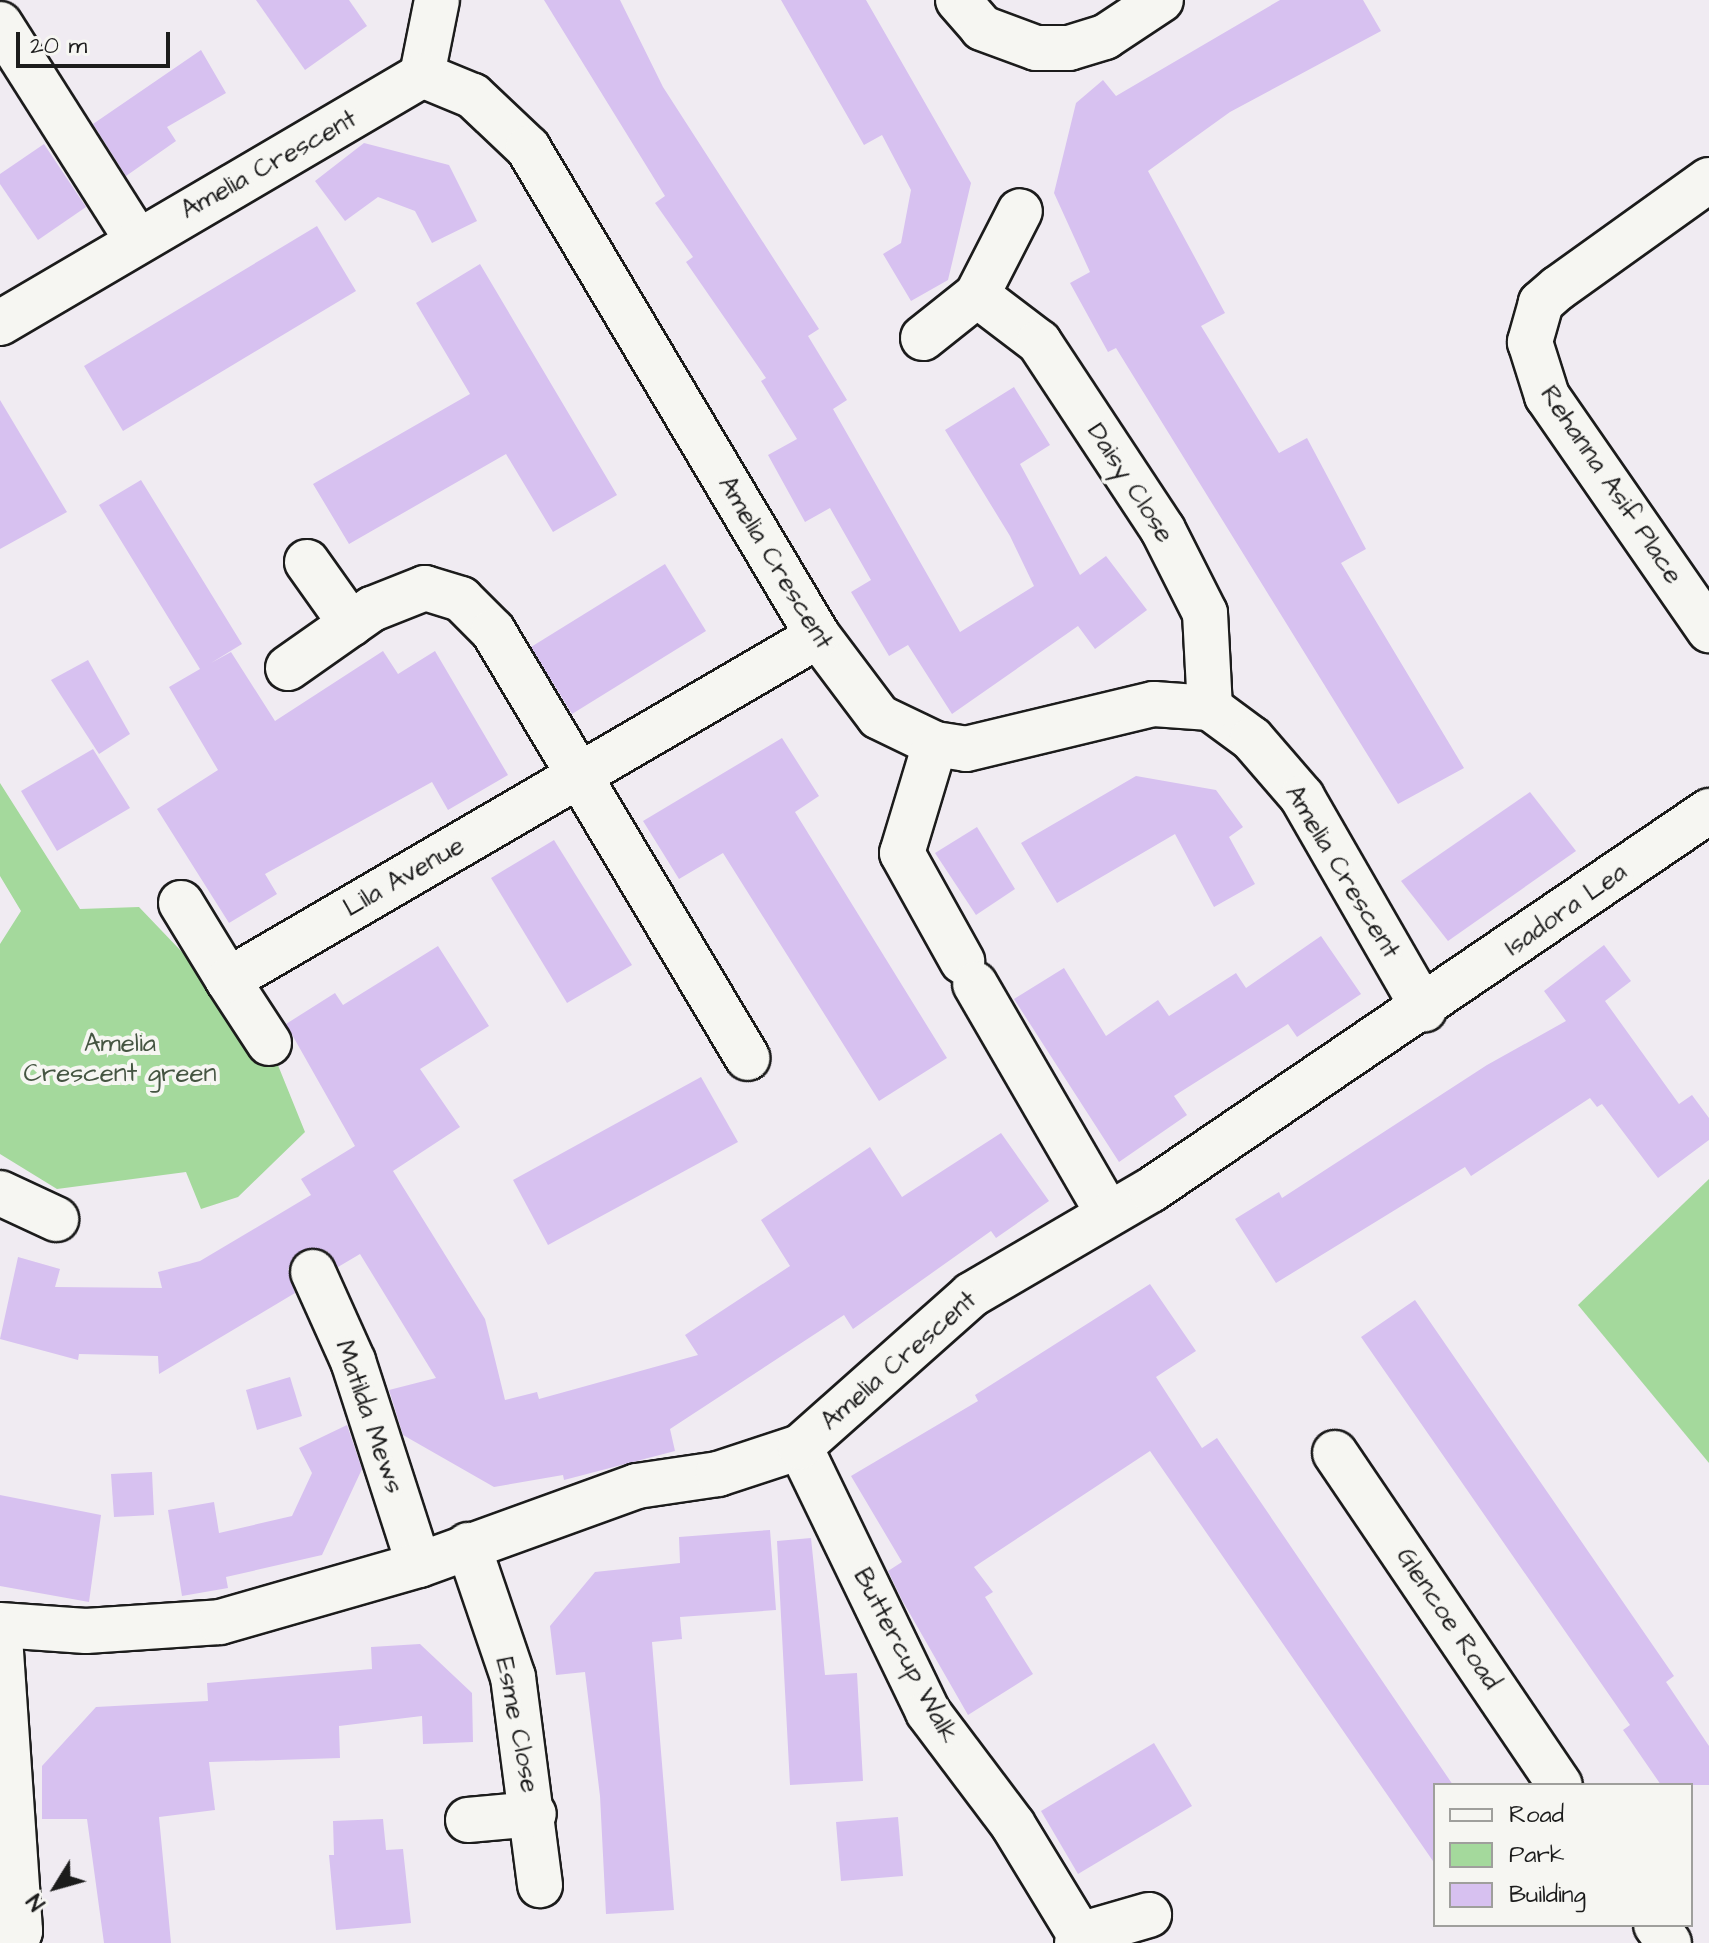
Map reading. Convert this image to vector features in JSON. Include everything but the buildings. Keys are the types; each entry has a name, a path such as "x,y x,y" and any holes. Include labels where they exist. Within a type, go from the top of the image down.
{"street":[{"path":"422,75 437,0"},
{"path":"958,0 982,28 1036,48 1069,48 1105,37 1161,0"},
{"path":"0,24 137,240"},
{"name":"Amelia Crescent","path":"0,323 422,75 473,96 528,148 818,636 879,717 935,744 966,749 1030,739 1154,704 1210,708 1252,739 1302,797 1424,1009 1108,1213 971,1295 800,1447 718,1474 637,1486 419,1565 220,1622 86,1631 0,1625"},
{"name":"Rehanna Asif Place","path":"1709,180 1558,288 1537,312 1530,342 1547,396 1709,630"},
{"path":"923,338 977,295 1020,211"},
{"name":"Daisy Close","path":"977,295 1039,342 1163,530 1205,613 1210,708"},
{"path":"307,562 351,624"},
{"path":"288,668 351,624 425,588 461,599 493,631 748,1058"},
{"name":"Lila Avenue","path":"228,980 818,636"},
{"path":"935,744 902,853 1108,1213"},
{"name":"Isadora Lea","path":"1424,1009 1709,811"},
{"path":"181,903 269,1043"},
{"path":"0,1193 56,1219"},
{"name":"Matilda Mews","path":"313,1272 353,1361 419,1565"},
{"name":"Buttercup Walk","path":"800,1447 928,1712 1013,1825 1078,1939 1149,1915"},
{"name":"Glencoe Road","path":"1335,1453 1559,1783"},
{"name":"Esme Close","path":"468,1545 513,1677 534,1814 540,1885"},
{"path":"0,1637 20,1931 16,1943"},
{"name":"Esme Close","path":"468,1820 534,1814"}],"green space":[{"name":"Amelia Crescent green","path":"0,783 80,909 139,907 269,1043 305,1132 238,1197 201,1209 186,1172 57,1189 0,1154 0,944 21,911 0,876"},
{"path":"1709,1179 1709,1463 1578,1305"}]}
